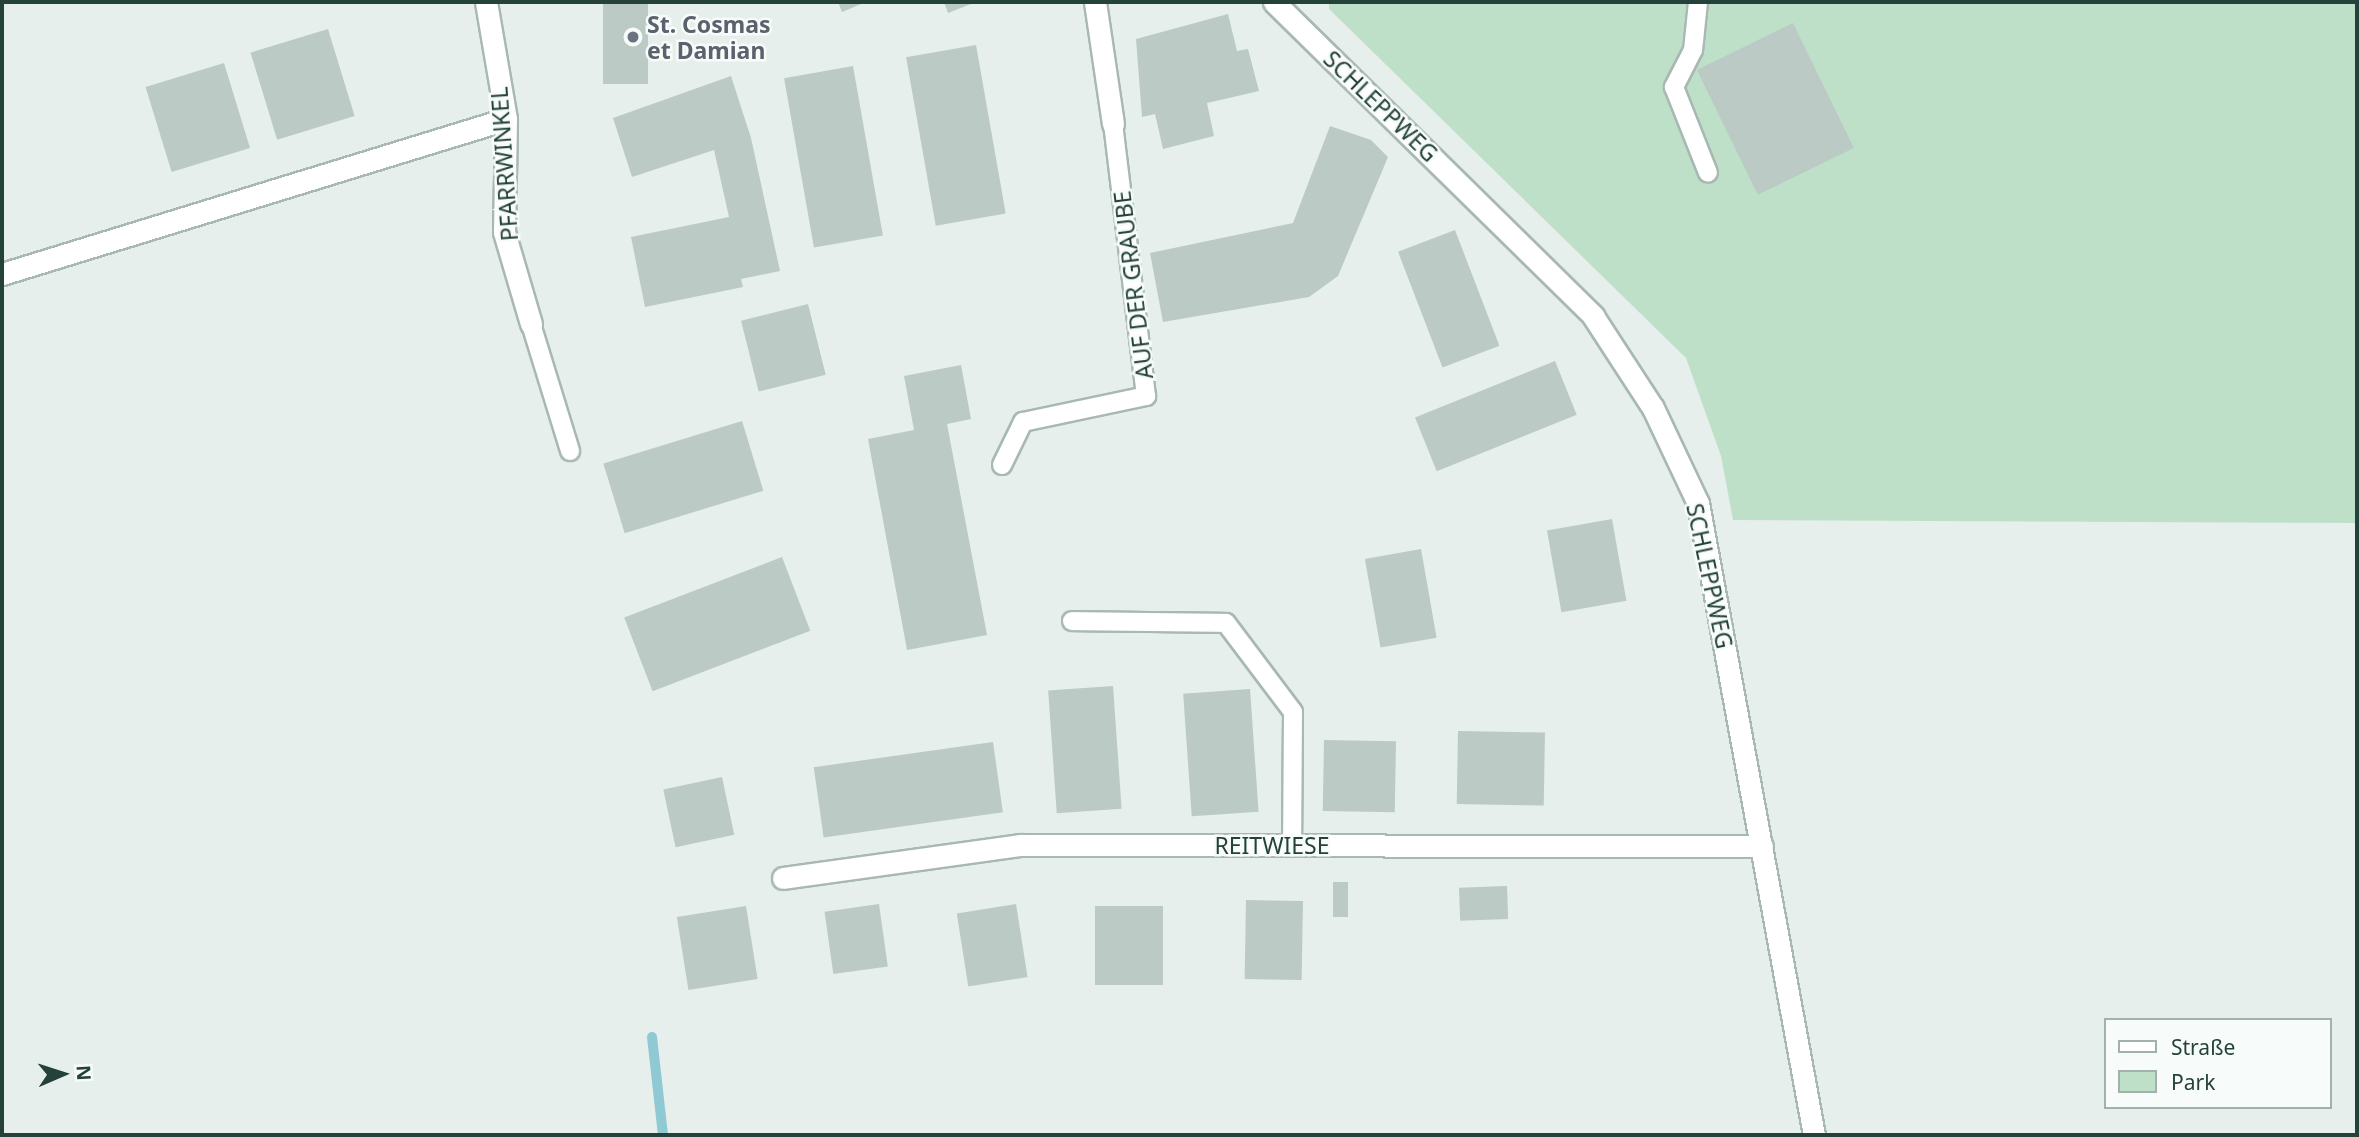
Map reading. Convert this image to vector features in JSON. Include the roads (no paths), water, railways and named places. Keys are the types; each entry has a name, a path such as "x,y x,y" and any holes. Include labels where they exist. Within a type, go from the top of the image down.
{"street":[{"name":"PFARRWINKEL","path":"486,2 506,119 504,232 531,324"},
{"name":"AUF DER GRAUBE","path":"1095,2 1113,124"},
{"name":"SCHLEPPWEG","path":"1274,2 1593,316 1653,408 1698,503 1814,1135"},
{"path":"2,274 506,119"},
{"name":"REITWIESE","path":"783,878 1020,845 1762,846"}],"lane":[{"path":"1698,2 1693,50 1679,69 1674,87 1708,173"},
{"name":"AUF DER GRAUBE","path":"1002,465 1023,422 1146,396 1113,124"},
{"path":"531,324 570,451"},
{"path":"1072,621 1226,623 1293,712 1292,845"}],"waterway":[{"path":"652,1037 663,1135"}],"place":[{"name":"St. Cosmas et Damian","path":"633,37"}]}
